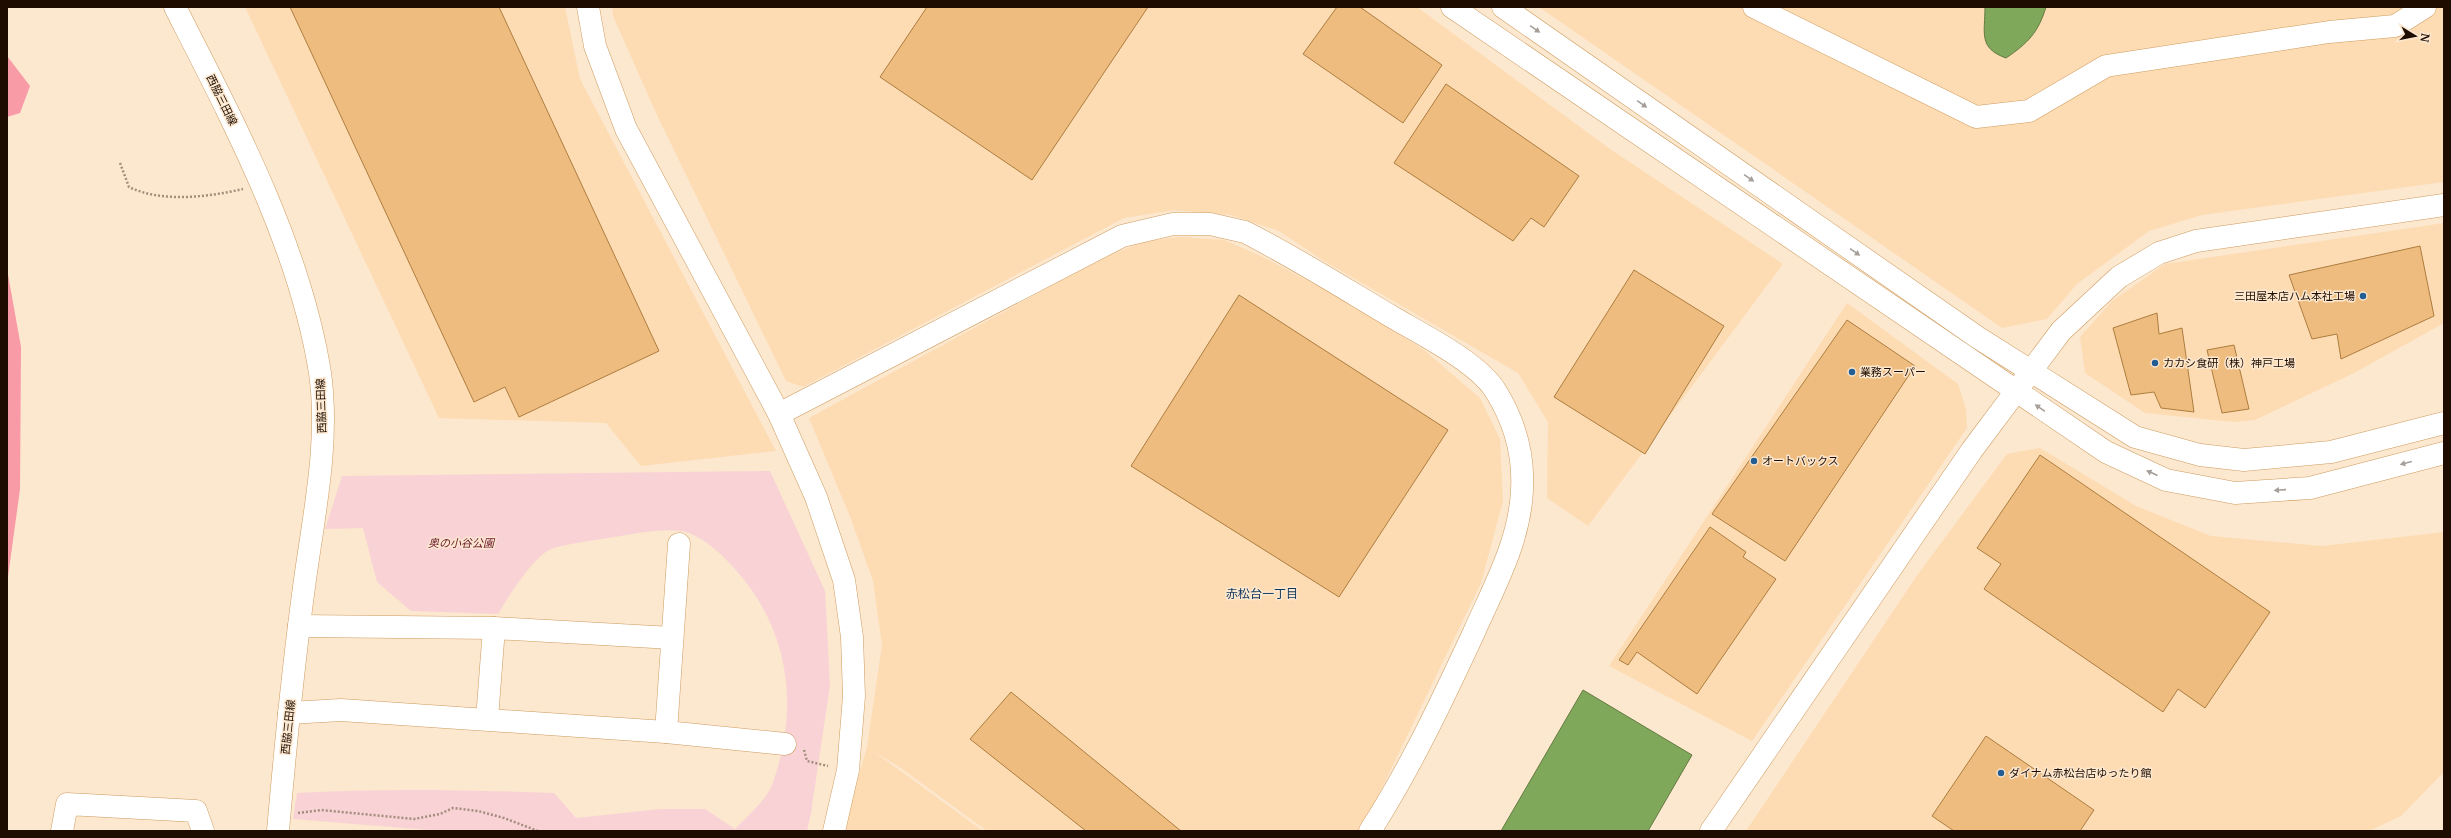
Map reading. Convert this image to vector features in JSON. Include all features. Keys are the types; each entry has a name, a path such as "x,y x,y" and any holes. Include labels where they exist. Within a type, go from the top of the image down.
{"street":[{"name":"西脇三田線","path":"175,7 244,145 261,186 303,298 320,374 323,427 318,481 289,713 278,831"},
{"path":"588,7 595,46 626,129 779,414 816,498 844,580 852,637 854,696 848,770 834,831"},
{"path":"1452,7 2106,452 2166,480 2235,493 2310,488 2444,452"},
{"path":"1503,7 2029,371 2135,437 2200,455 2244,460 2332,452 2444,423"},
{"path":"1754,7 1976,117 2030,111 2106,66 2329,32 2395,26 2425,7"},
{"path":"1711,831 2029,371 2061,331 2088,304 2119,277 2160,253 2196,241 2238,233 2444,205"},
{"path":"779,414 1122,236 1173,224 1210,224 1245,232 1463,359 1494,389 1511,422 1522,454 1522,491 1517,530 1502,569 1445,695 1392,796 1370,831"},
{"path":"666,732 679,544"},
{"path":"299,626 494,628 672,638"},
{"path":"487,719 494,628"},
{"path":"289,713 341,710 487,719 666,732 794,745"},
{"path":"62,831 66,804 196,811 203,831"}],"path":[{"path":"120,163 129,187 144,194 220,194 261,186"},
{"path":"794,745 807,761 848,770"},
{"path":"280,810 303,813 320,810 414,819 453,808 478,811 504,818 538,831"}],"shaded area":[{"path":"245,7 565,7 580,79 776,451 641,466 606,423 439,418"},
{"path":"612,7 1417,7 1610,149 1783,264 1588,526 1547,498 1548,422 1518,373 1324,261 1279,231 1231,215 1175,210 1124,218 803,387 786,381 656,113 613,16"},
{"path":"1539,7 2444,7 2444,182 2202,215 2149,231 2077,284 2047,319 2002,328"},
{"path":"1985,7 2046,7 2036,31 2026,42 2006,58 1997,54 1987,44 1984,32"},
{"path":"7,56 30,86 20,113 7,117"},
{"path":"2444,223 2444,323 2354,373 2255,420 2234,422 2145,413 2085,373 2080,337 2112,301 2165,264"},
{"path":"1181,237 1224,240 1261,256 1344,300 1424,350 1480,398 1500,439 1503,501 1481,583 1366,821 1360,831 987,831 898,766 873,751 983,831 843,831 867,747 882,645 873,581 851,519 809,418 1106,256 1146,241"},
{"path":"7,269 21,347 20,489 7,584"},
{"path":"1847,303 1958,384 1966,409 1967,428 1752,741 1609,666"},
{"path":"2040,448 2136,506 2211,536 2322,546 2444,532 2444,772 2401,816 2369,831 1746,831 1918,574 2007,454"},
{"path":"1583,690 1692,755 1648,831 1501,831"}],"green space":[{"name":"奥の小谷公園","path":"770,471 825,591 830,685 807,831 441,831 293,819 297,793 393,790 490,791 554,793 576,818 661,809 705,809 735,829 761,802 772,785 781,756 786,727 787,699 784,670 778,643 768,617 753,592 734,568 708,543 689,533 662,530 561,546 549,550 535,562 521,579 498,614 411,611 377,582 363,528 325,529 342,476"}],"building":[{"path":"290,7 499,7 659,351 519,417 505,387 474,402"},
{"path":"927,7 1148,7 1032,180 880,77"},
{"path":"1337,7 1360,7 1442,65 1403,123 1303,54"},
{"path":"1446,84 1579,176 1544,227 1531,218 1513,241 1394,163"},
{"name":"三田屋本店ハム本社工場","path":"2420,246 2434,316 2341,359 2337,334 2312,339 2289,275"},
{"path":"1634,270 1724,326 1645,454 1554,397"},
{"path":"1239,295 1448,430 1339,597 1131,466"},
{"name":"カカシ食研（株）神戸工場","path":"2157,313 2159,334 2182,328 2194,412 2161,408 2154,392 2131,395 2113,328"},
{"path":"1847,320 1915,366 1785,561 1712,514"},
{"path":"2234,345 2249,409 2222,413 2207,350"},
{"path":"2040,455 2270,612 2205,708 2178,689 2163,712 1984,589 2001,564 1977,548"},
{"path":"1710,527 1746,552 1743,557 1776,579 1697,694 1637,652 1628,665 1619,660"},
{"path":"1011,692 1181,831 1086,831 970,739"},
{"name":"ダイナム赤松台店ゆったり館","path":"1986,736 2094,810 2080,831 1954,831 1932,816"}],"place":[{"name":"三田屋本店ハム本社工場","path":"2363,296"},
{"name":"カカシ食研（株）神戸工場","path":"2155,363"},
{"name":"業務スーパー","path":"1852,372"},
{"name":"オートバックス","path":"1754,461"},
{"name":"ダイナム赤松台店ゆったり館","path":"2001,773"}],"district":[{"name":"赤松台一丁目","path":"1262,593"}]}
